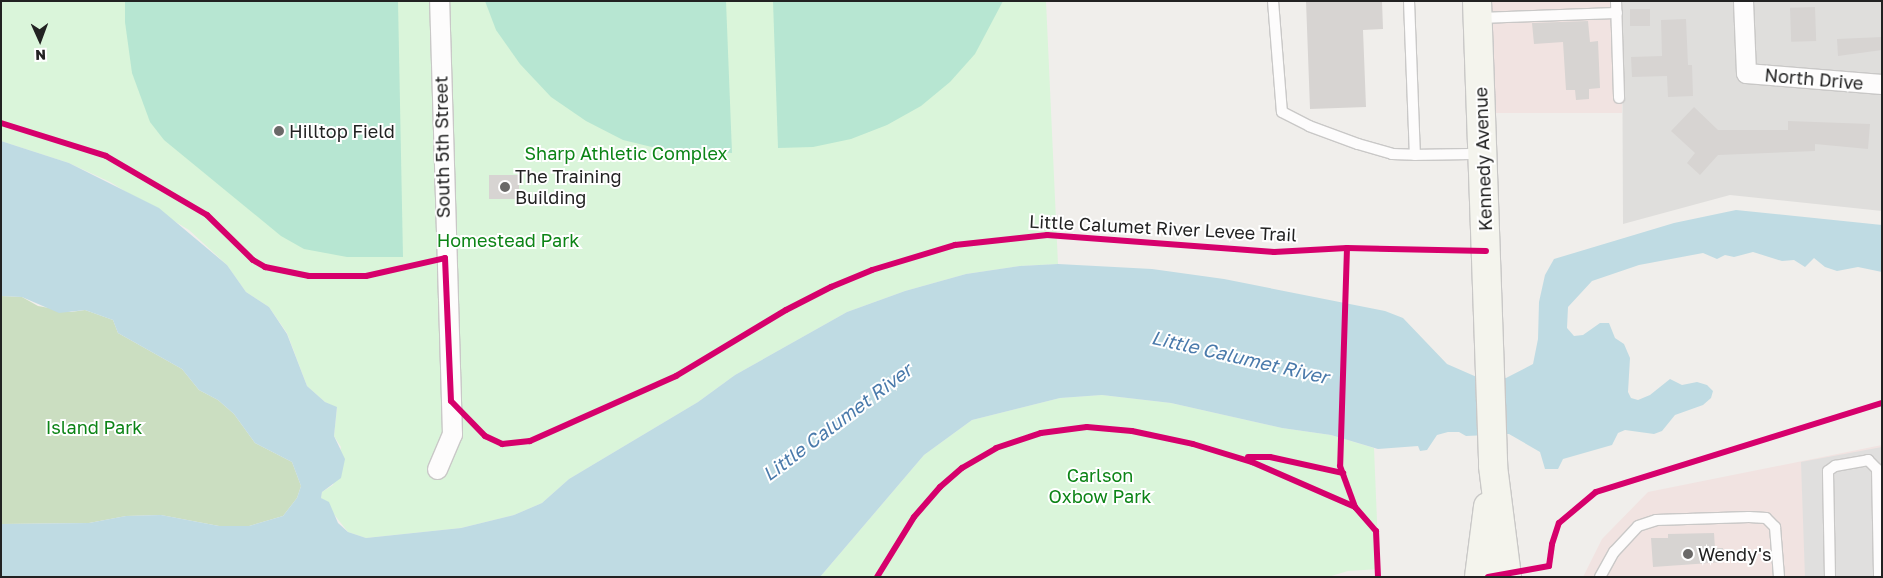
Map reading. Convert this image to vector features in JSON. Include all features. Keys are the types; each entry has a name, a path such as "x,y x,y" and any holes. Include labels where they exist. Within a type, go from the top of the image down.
{"street":[{"name":"South 5th Street","path":"437,469 452,434 439,1"},
{"name":"North Drive","path":"1743,1 1746,73 1882,84"},
{"name":"Kennedy Avenue","path":"1477,10 1494,466 1507,577"},
{"name":"Kennedy Avenue","path":"1479,577 1494,466"}],"lane":[{"path":"1273,1 1282,112 1309,126 1392,154 1415,156 1482,154"},
{"path":"1409,1 1415,156"},
{"path":"1616,1 1619,98"},
{"path":"1477,10 1616,13"},
{"path":"1830,577 1828,471 1835,466 1868,460 1873,463 1876,469 1879,577"},
{"path":"1600,577 1614,552 1638,526 1656,520 1750,517 1766,518 1776,527 1779,577"}],"shaded area":[{"path":"1482,1 1622,1 1622,113 1482,113"},
{"path":"1622,1 1882,1 1882,211 1730,195 1623,224"},
{"path":"1882,445 1882,577 1583,577 1602,539 1648,492"},
{"path":"1882,447 1882,577 1805,577 1801,462"}],"green space":[{"name":"Homestead Park","path":"1,1 1046,1 1058,264 1020,266 966,274 905,291 847,312 735,375 698,402 569,479 542,503 514,515 461,528 366,538 348,532 321,498 322,492 333,485 341,447 334,436 337,408 325,402 307,386 287,333 269,307 246,292 227,265 189,230 110,182 69,163 1,141"},
{"name":"Hilltop Field","path":"125,1 398,1 403,257 347,257 304,249 281,236 164,140 150,122 132,73 125,22"},
{"path":"485,1 726,1 732,153 664,150 623,140 586,121 551,97 520,64 496,30"},
{"path":"773,1 1003,1 975,54 950,82 921,106 887,125 851,139 813,147 778,148"},
{"name":"Island Park","path":"1,296 22,297 38,306 71,312 85,310 113,320 118,333 182,369 199,390 218,400 234,414 255,443 292,462 301,486 297,498 283,516 249,526 219,526 161,515 126,516 89,523 1,524"},
{"name":"Carlson Oxbow Park","path":"1102,395 1171,403 1282,428 1331,435 1374,448 1379,569 1348,571 1328,577 820,577 924,455 972,420 1060,398"}],"water":[{"name":"Little Calumet River","path":"1,141 69,163 159,208 227,265 246,292 269,307 287,334 307,386 325,402 337,407 334,436 345,459 341,478 322,492 321,498 329,502 338,523 348,532 366,538 461,528 514,515 542,503 569,479 698,402 735,375 847,312 905,291 966,274 1020,266 1058,264 1152,269 1224,279 1385,311 1403,318 1447,364 1479,378 1506,378 1533,364 1538,339 1539,302 1545,275 1554,259 1674,223 1736,210 1882,225 1882,272 1858,267 1837,271 1825,267 1814,258 1805,267 1794,260 1782,261 1753,252 1734,257 1725,255 1717,259 1703,253 1639,265 1592,281 1568,307 1567,328 1574,336 1583,335 1600,323 1609,323 1615,338 1624,344 1630,358 1628,392 1631,398 1638,400 1650,395 1670,379 1682,385 1697,382 1707,385 1713,391 1711,398 1703,405 1675,415 1662,431 1654,434 1625,430 1618,433 1612,445 1563,459 1558,469 1545,469 1540,452 1509,434 1466,436 1459,432 1448,432 1437,435 1427,450 1420,451 1418,446 1378,449 1331,435 1282,428 1171,403 1102,395 1060,398 972,420 924,455 820,577 1,577 1,524 89,523 126,516 161,515 219,526 249,526 283,516 297,498 301,486 292,462 255,443 234,414 218,400 199,390 182,369 118,333 113,320 85,310 59,313 22,297 1,296"}],"building":[{"path":"1306,1 1382,1 1383,29 1363,30 1366,107 1310,109"},
{"path":"1815,7 1816,41 1791,42 1790,8"},
{"path":"1630,9 1650,9 1650,26 1630,26"},
{"path":"1686,19 1688,65 1692,65 1693,96 1668,97 1667,76 1632,77 1631,57 1662,56 1661,20"},
{"path":"1588,21 1590,42 1598,41 1600,88 1589,89 1589,99 1576,100 1575,90 1566,90 1563,42 1534,44 1532,23"},
{"path":"1882,37 1882,50 1838,56 1837,39"},
{"path":"1694,107 1718,130 1788,130 1788,121 1870,124 1868,149 1815,144 1815,151 1718,155 1700,175 1687,163 1695,153 1671,131"},
{"name":"The Training Building","path":"489,175 519,175 519,199 489,199"},
{"name":"Wendy's","path":"1714,533 1715,548 1723,548 1724,562 1653,567 1651,538 1668,538 1668,534"}],"cycle path":[{"name":"Little Calumet River Levee Trail","path":"1,123 106,156 207,215 253,260 265,267 309,276 366,276 445,258 451,401 485,436 502,444 530,441 676,376 786,310 831,287 872,270 955,245 1047,235 1274,252 1347,248 1486,251"},
{"path":"1347,248 1340,466 1355,507"},
{"path":"1488,577 1549,566 1552,544 1559,523 1596,492 1882,403"},
{"path":"877,577 914,517 940,487 962,468 996,448 1041,433 1087,427 1132,431 1193,444 1252,462 1355,507 1376,531 1378,577"},
{"path":"1248,457 1270,457 1343,473"}],"place":[{"name":"Hilltop Field","path":"279,131"},
{"name":"The Training Building","path":"505,187"},
{"name":"Wendy's","path":"1688,554"}],"park label":[{"name":"Sharp Athletic Complex","path":"626,153"}]}
